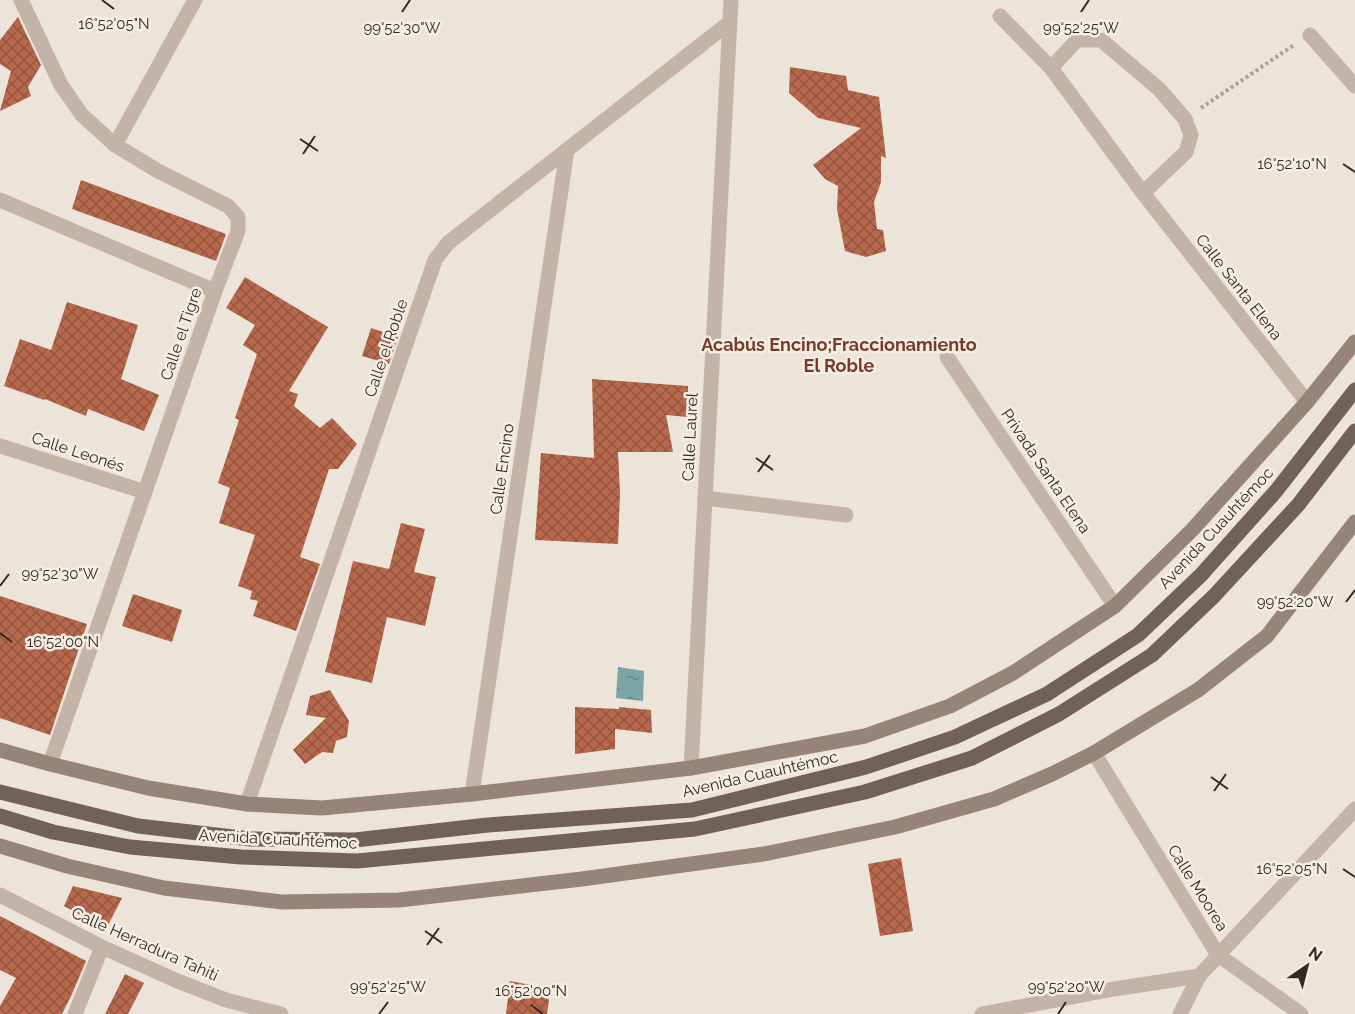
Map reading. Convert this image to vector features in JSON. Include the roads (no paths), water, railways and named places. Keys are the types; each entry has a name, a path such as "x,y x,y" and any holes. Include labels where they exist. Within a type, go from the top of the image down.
{"main road":[{"name":"Avenida Cuauhtémoc","path":"0,792 138,826 251,839 355,840 488,825 692,810 866,767 955,737 1047,694 1137,634 1201,575 1276,491 1355,390"},
{"name":"Avenida Cuauhtémoc","path":"0,816 53,832 130,848 241,857 357,861 695,829 865,792 972,758 1059,714 1152,655 1214,596 1298,505 1355,430"}],"street":[{"name":"Calle el Tigre","path":"21,0 61,85 82,115 115,146 158,171 228,206 238,216 238,231 50,764"},
{"path":"115,146 195,0"},
{"name":"Calle Laurel","path":"691,768 731,0"},
{"name":"Calle Santa Elena","path":"1000,16 1051,68 1143,193 1307,402"},
{"name":"Calle el Roble","path":"247,804 435,260 448,243 729,24"},
{"path":"1310,35 1355,86"},
{"path":"1051,68 1077,40 1101,40 1159,89 1185,119 1191,135 1186,152 1143,193"},
{"name":"Calle Encino","path":"472,794 567,150"},
{"path":"0,200 215,291"},
{"path":"0,750 148,788 247,804 322,808 472,794 691,768 865,736 950,706 1013,673 1115,606 1192,530 1307,402 1355,342"},
{"name":"Privada Santa Elena","path":"947,357 1115,606"},
{"name":"Calle Leonés","path":"0,446 145,492"},
{"path":"705,498 846,515"},
{"path":"0,846 67,866 164,888 282,902 399,900 582,879 764,854 895,827 994,799 1052,774 1094,753 1198,690 1267,636 1355,522"},
{"name":"Calle Moorea","path":"1094,753 1218,955 1301,1014"},
{"path":"1180,1014 1199,976 1355,810"},
{"name":"Calle Herradura Tahiti","path":"0,895 102,947 175,980 226,1000 281,1014"},
{"path":"75,1014 102,947"},
{"path":"982,1014 1114,988 1199,976"}],"water":[{"path":"618,667 644,671 643,701 616,698"}],"district":[{"name":"Acabús Encino;Fraccionamiento El Roble","path":"839,354"}]}
